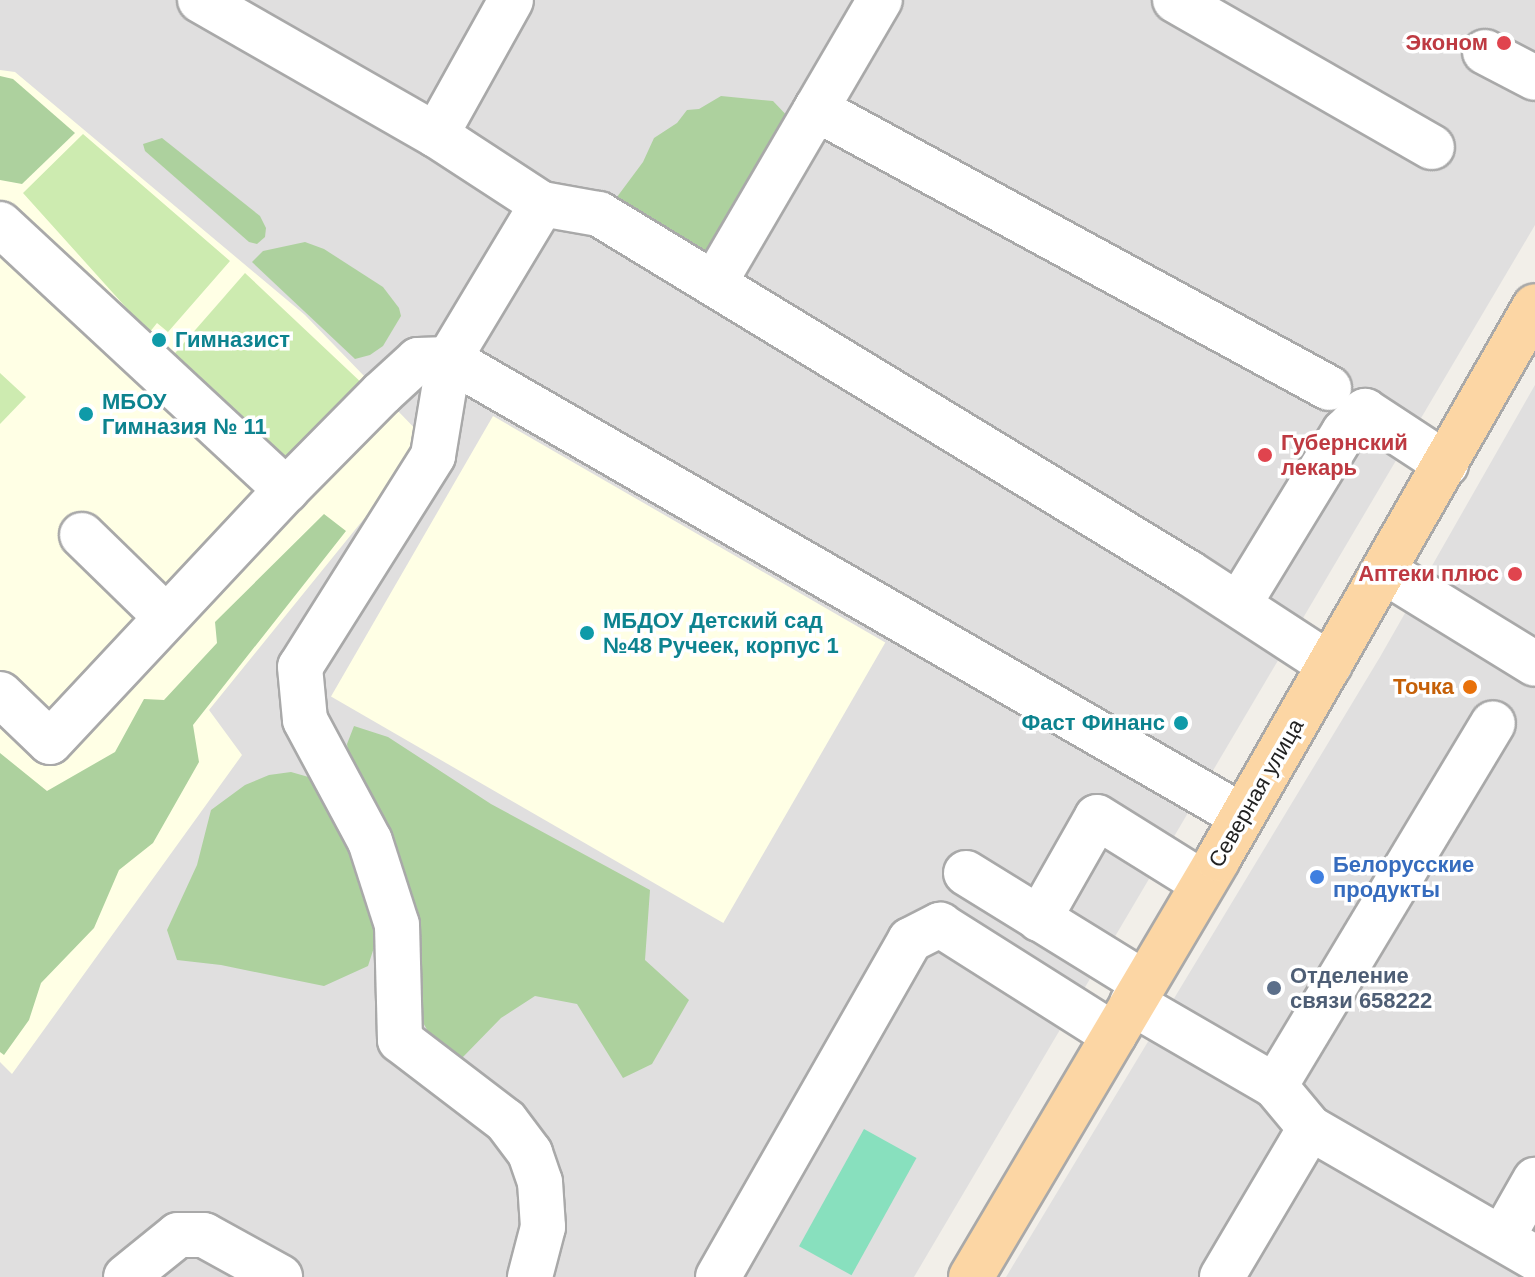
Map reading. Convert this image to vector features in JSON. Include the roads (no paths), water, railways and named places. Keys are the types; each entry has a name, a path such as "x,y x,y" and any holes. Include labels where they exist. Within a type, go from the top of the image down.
{"main road":[{"name":"Северная улица","path":"971,1277 1330,665 1535,306"}],"lane":[{"path":"200,0 436,135 542,204 599,214 715,282 1239,604 1330,665"},
{"path":"436,135 511,0"},
{"path":"715,282 880,0"},
{"path":"1175,0 1432,147"},
{"path":"1485,52 1535,78"},
{"path":"816,109 1329,388"},
{"path":"530,1277 543,1227 540,1182 530,1153 506,1121 400,1040 397,925 370,841 305,720 300,667 433,456 449,359 542,204"},
{"path":"0,224 286,490"},
{"path":"0,694 50,742 286,490 418,360 449,359 1242,816"},
{"path":"1239,604 1344,432 1365,411 1446,464"},
{"path":"82,535 166,617"},
{"path":"1384,571 1535,664"},
{"path":"1275,1086 1493,723"},
{"path":"1039,919 1097,817 1203,883"},
{"path":"966,873 1039,919 1130,1007"},
{"path":"718,1277 910,940 940,925 1130,1007 1275,1086 1310,1128 1518,1248 1535,1180"},
{"path":"1222,1277 1310,1128"},
{"path":"126,1277 178,1235 204,1235 280,1277"}],"place":[{"name":"Эконом","path":"1504,43"},
{"name":"Гимназист","path":"159,340"},
{"name":"МБОУ Гимназия № 11","path":"86,414"},
{"name":"Губернский лекарь","path":"1265,455"},
{"name":"Аптеки плюс","path":"1515,574"},
{"name":"МБДОУ Детский сад №48 Ручеек, корпус 1","path":"587,633"},
{"name":"Точка","path":"1470,687"},
{"name":"Фаст Финанс","path":"1181,723"},
{"name":"Белорусские продукты","path":"1317,877"},
{"name":"Отделение связи 658222","path":"1274,988"}]}
